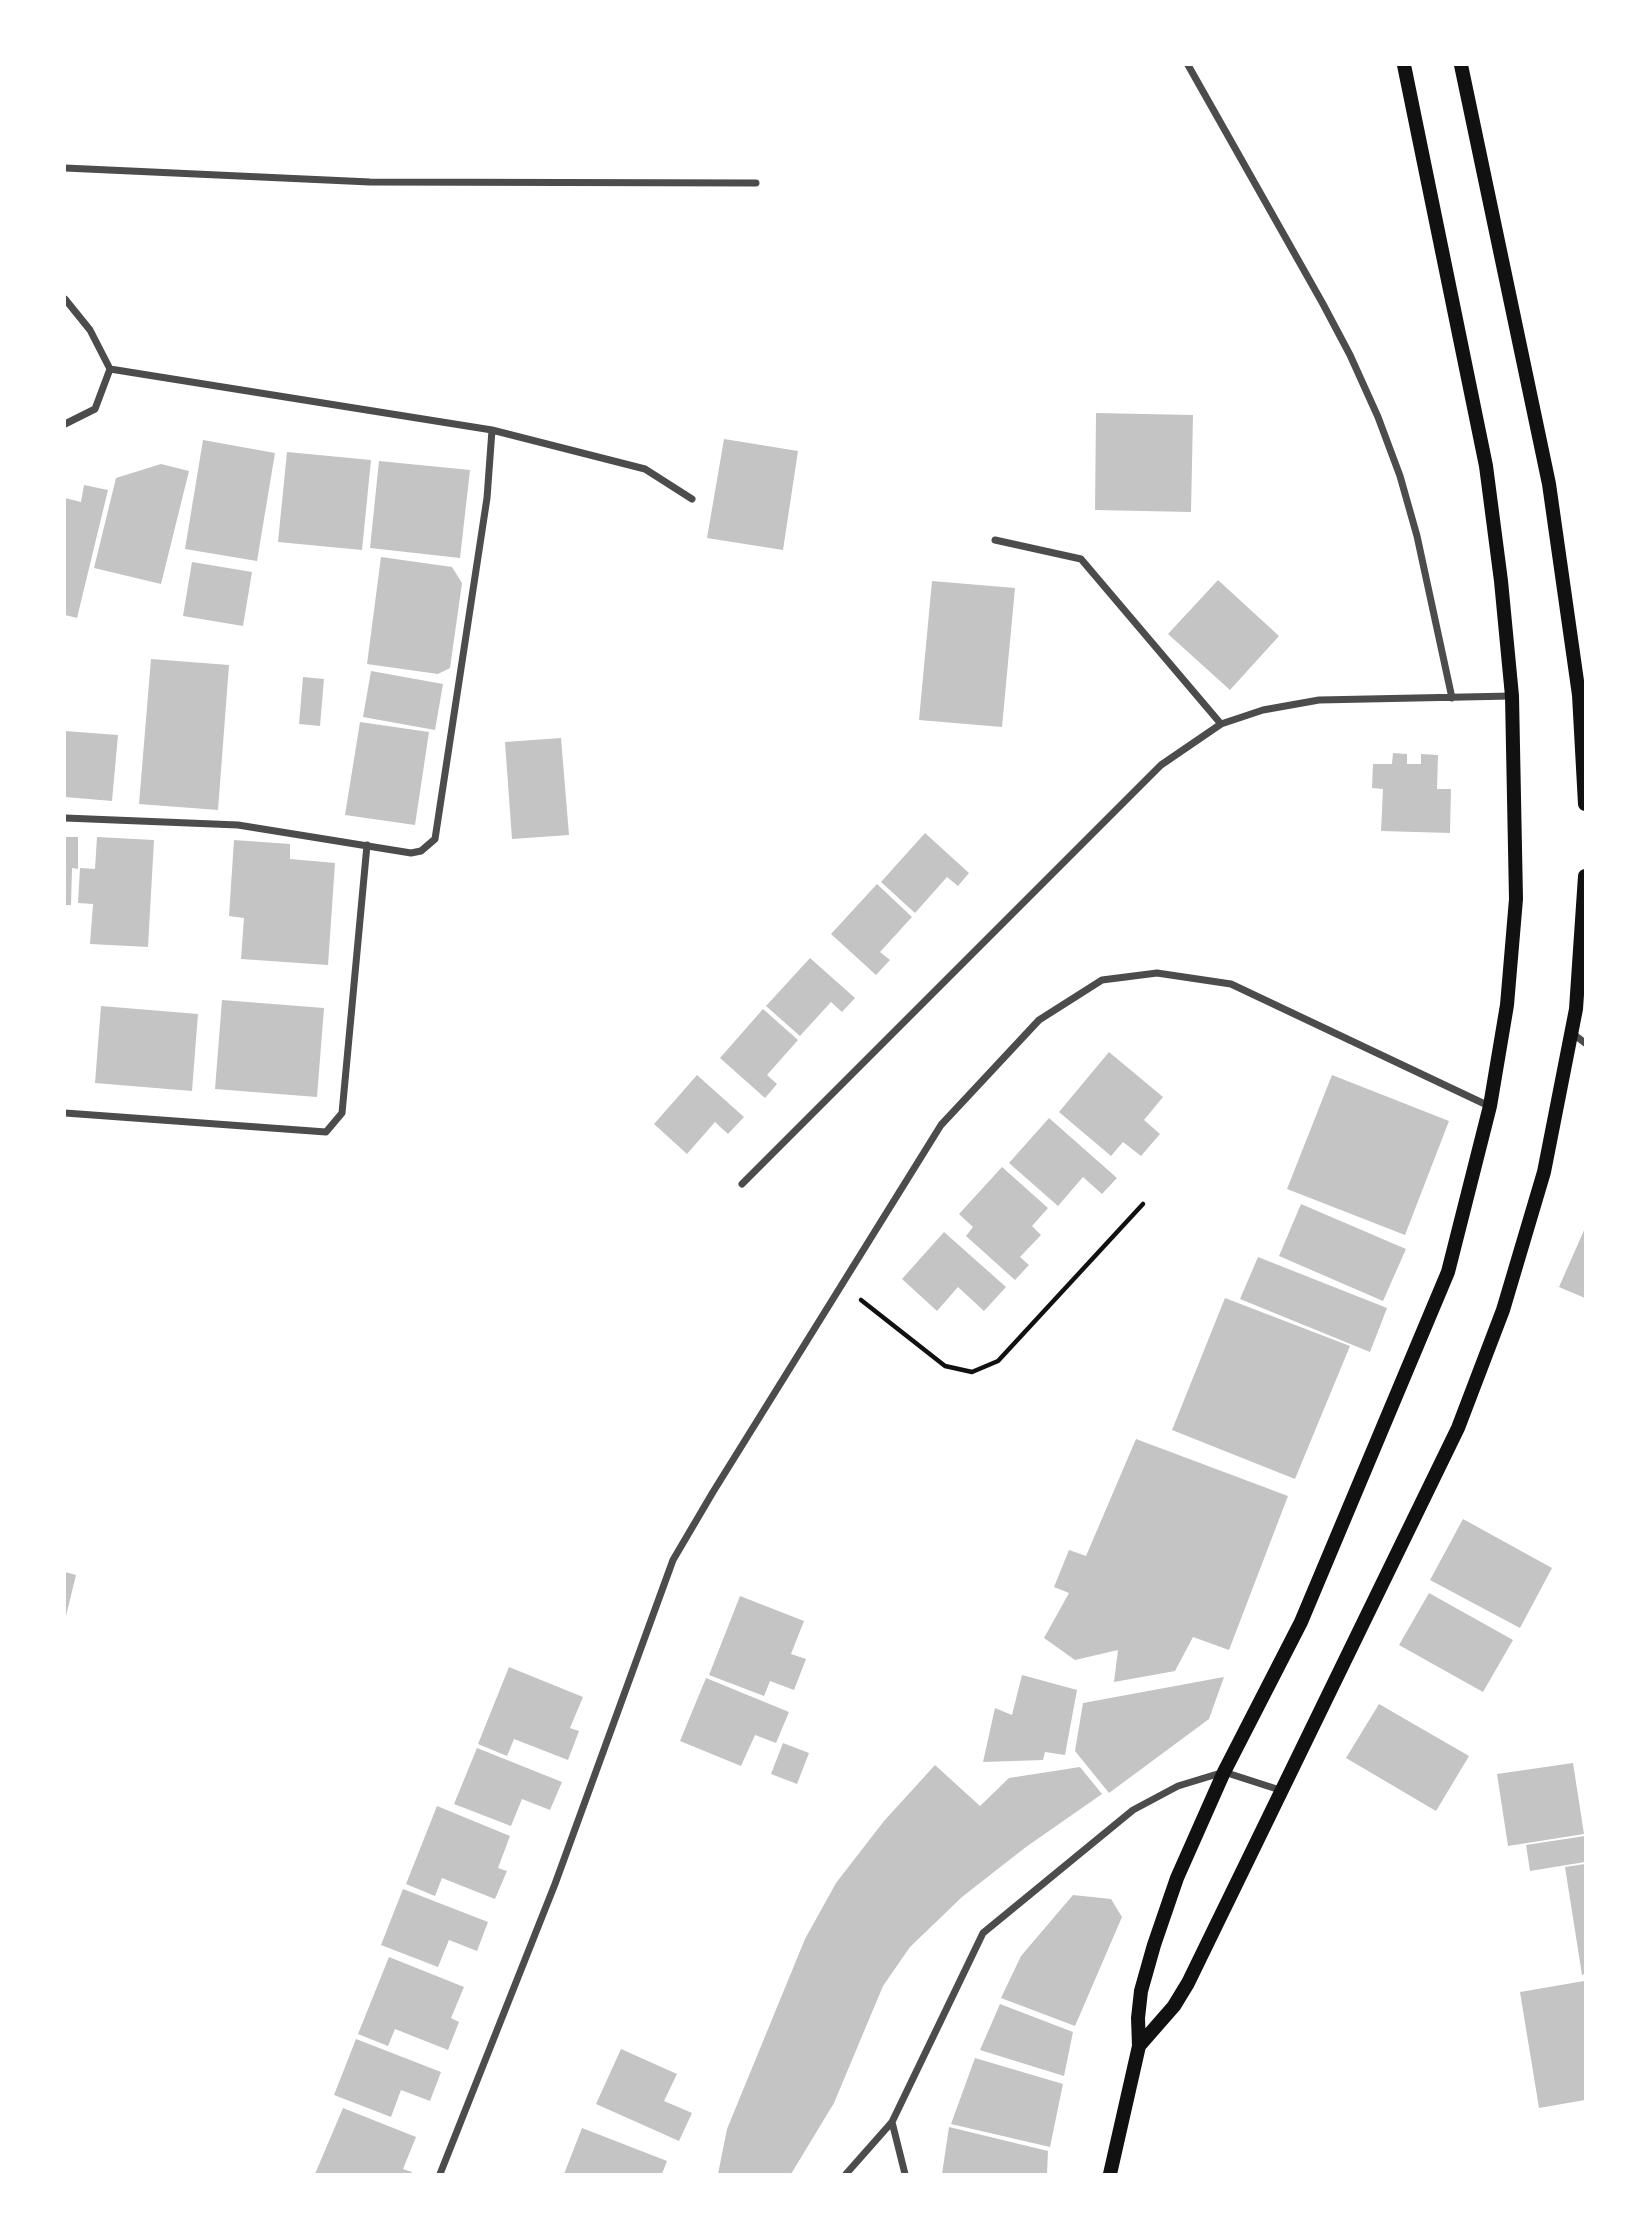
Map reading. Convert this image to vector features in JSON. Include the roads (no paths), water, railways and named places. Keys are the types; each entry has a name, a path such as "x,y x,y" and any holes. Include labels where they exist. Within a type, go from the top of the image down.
{"main road":[{"path":"1110,2174 1139,2046 1141,1991 1177,1878 1224,1772 1301,1622 1448,1272 1490,1106 1507,1004 1516,899 1512,696 1501,581 1486,466 1404,65"},
{"path":"1461,65 1549,484 1579,695 1585,804"},
{"path":"1139,2046 1174,2006 1188,1983 1425,1497 1458,1428 1476,1381 1503,1310 1544,1172 1576,1009 1585,876"}],"street":[{"path":"1188,65 1323,304 1378,417 1418,536 1452,698"},
{"path":"65,167 370,182 756,183"},
{"path":"65,299 90,330 110,369 95,409 65,424"},
{"path":"110,369 492,430 645,469 692,499"},
{"path":"65,818 238,825 411,853 421,851 435,839 487,498 492,430"},
{"path":"995,540 1081,558 1221,724"},
{"path":"742,1184 1161,765 1221,724 1263,710 1319,700 1512,696"},
{"path":"65,1114 326,1132 342,1113 367,845"},
{"path":"440,2174 555,1884 674,1560 713,1492 941,1125 1039,1020 1102,981 1157,973 1231,984 1490,1106"},
{"path":"1571,1033 1585,1043"},
{"path":"846,2174 892,2122 983,1933 1133,1810 1178,1786 1224,1772 1280,1790"},
{"path":"892,2122 905,2174"}]}
